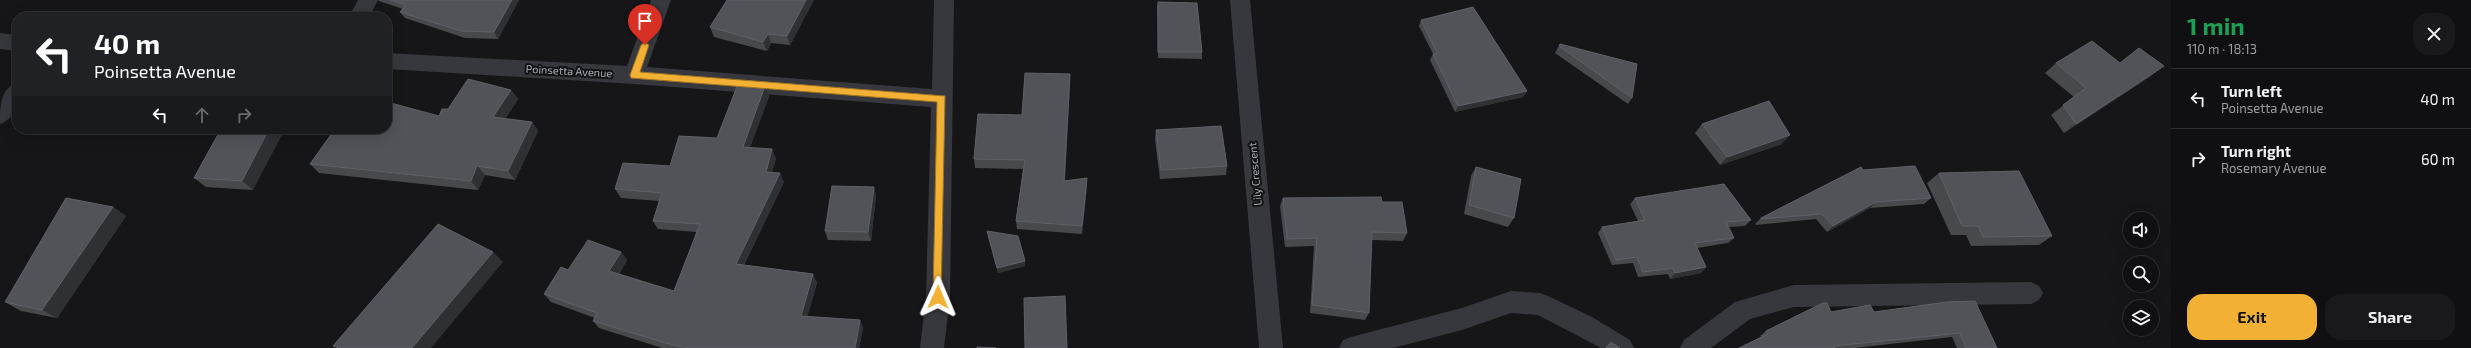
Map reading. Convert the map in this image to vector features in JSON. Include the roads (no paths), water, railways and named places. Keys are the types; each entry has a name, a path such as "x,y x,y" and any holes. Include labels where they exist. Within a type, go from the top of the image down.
{"street":[{"path":"362,12 368,0"},
{"path":"634,75 661,0"},
{"path":"932,348 938,297 944,0"},
{"name":"Lily Crescent","path":"1240,0 1271,348"},
{"path":"0,41 12,42"},
{"name":"Poinsetta Avenue","path":"392,61 634,75 942,99"},
{"path":"0,115 12,98"},
{"path":"1692,348 1742,310 1794,296 2031,293"},
{"path":"1351,348 1462,319 1510,302 1540,304 1584,325 1622,348"}]}
